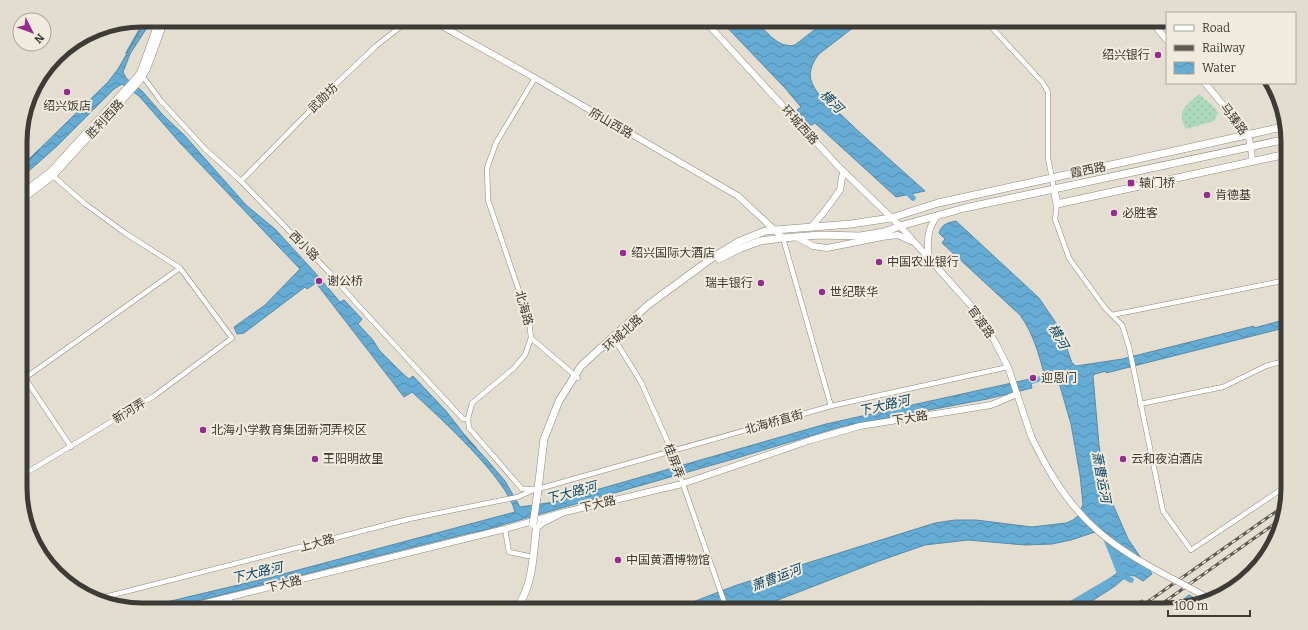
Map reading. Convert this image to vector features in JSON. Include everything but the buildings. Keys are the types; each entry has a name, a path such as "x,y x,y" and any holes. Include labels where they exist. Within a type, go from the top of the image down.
{"main road":[{"name":"霞西路","path":"891,218 938,203 1280,128"},
{"name":"霞西路","path":"900,226 950,212 1281,140"},
{"path":"1054,189 1058,204 1281,155"},
{"name":"环城北路","path":"614,339 648,305 712,258 738,242 775,230 851,224 891,218"},
{"name":"环城北路","path":"519,603 525,593 530,578 544,440 559,402 577,377 582,366 650,309 718,259 739,249 760,241 820,235 860,236 884,232 900,226"},
{"name":"环城北路","path":"515,603 521,591 525,576 535,525"}],"street":[{"name":"胜利西路","path":"142,74 157,27"},
{"name":"胜利西路","path":"27,195 51,174 142,74 162,27"},
{"name":"武勋坊","path":"241,181 336,84 376,46 400,27"},
{"name":"府山西路","path":"444,27 535,78 738,196 783,238"},
{"name":"环城西路","path":"710,27 843,172 900,226"},
{"path":"991,27 1043,83 1048,92 1048,158 1054,189"},
{"path":"1156,27 1166,39"},
{"name":"西小路","path":"142,74 160,101 206,150 241,181 330,272 357,304 463,418 468,419"},
{"name":"北海路","path":"468,419 472,403 513,369 525,354 531,338 528,320 488,200 487,168 496,143 535,78"},
{"name":"马臻路","path":"1206,84 1248,135 1252,161"},
{"path":"811,227 840,190 843,172"},
{"name":"胜利西路","path":"27,190 51,174"},
{"path":"27,377 180,268 125,233 84,203 51,174"},
{"path":"1058,204 1054,219 1069,258 1105,308 1122,325 1129,347 1163,511 1191,550 1281,490"},
{"path":"928,259 928,235 931,224 937,216"},
{"name":"官渡路","path":"900,226 975,310 994,340 1008,367 1031,436 1042,460 1075,508 1098,531 1121,548 1205,596"},
{"path":"796,237 813,246 827,248 898,235 913,242"},
{"path":"783,238 831,406"},
{"name":"新河弄","path":"27,473 154,396 232,338 180,268"},
{"path":"1112,315 1281,281"},
{"path":"531,338 577,377"},
{"name":"桂屏弄","path":"614,339 640,382 671,451 724,603"},
{"path":"1140,404 1223,387 1266,366 1281,362"},
{"name":"北海桥直街","path":"540,488 831,406 1008,367"},
{"path":"27,381 71,447"},
{"name":"下大路","path":"206,603 682,484 811,440 860,426 991,405 1017,394"},
{"path":"468,419 469,428 522,489 540,488"},
{"name":"上大路","path":"110,598 409,519 518,497 540,488"},
{"path":"535,525 561,516 565,512"},
{"path":"505,529 509,552 528,556"},
{"path":"225,598 232,603"}],"green space":[{"path":"1199,94 1214,107 1218,113 1214,121 1186,129 1183,123 1182,113 1186,106"}],"water":[{"path":"142,27 147,27 130,54 123,72 126,78 142,91 163,115 185,136 246,205 275,229 340,302 344,300 362,319 358,324 373,340 379,350 409,379 413,376 446,411 467,438 505,481 520,507 554,502 826,424 1030,379 1032,388 987,399 840,427 481,531 189,603 162,603 272,577 515,512 510,498 500,483 471,449 412,392 404,397 316,283 307,289 305,287 244,333 237,334 234,327 265,305 300,269 181,144 139,96 122,84 114,89 57,146 27,173 27,161 108,82 118,69"},
{"path":"727,27 762,27 778,42 789,46 795,45 818,27 854,27 819,54 811,69 811,81 823,99 925,191 896,197 815,123 810,126 797,110 801,107 785,88"},
{"name":"萧曹运河","path":"956,221 1039,298 1058,326 1072,363 1076,366 1122,359 1254,326 1254,328 1281,320 1281,329 1106,373 1106,371 1093,376 1099,445 1107,491 1128,539 1152,574 1143,581 1135,576 1128,575 1115,586 1089,603 1075,603 1120,571 1107,534 1101,530 1071,540 1052,544 1025,545 968,540 925,545 770,603 690,603 737,585 935,523 955,520 976,520 1032,527 1066,523 1079,515 1083,504 1080,475 1071,424 1060,386 1056,382 1046,381 1033,338 1020,315 942,243 945,239 939,233 943,226 947,223"},
{"path":"1189,595 1196,599 1188,601 1180,602"}],"waterway":[{"path":"126,53 141,27"},
{"path":"27,162 39,150"},
{"name":"横河","path":"905,190 913,198"},
{"path":"1027,383 1051,375"},
{"path":"465,436 476,448"},
{"path":"1105,536 1120,574 1131,580"},
{"path":"1072,603 1111,580"}],"railway":[{"path":"1146,603 1279,509"},
{"path":"1163,603 1275,524"},
{"path":"1138,603 1142,601"}],"place":[{"name":"绍兴银行","path":"1158,55"},
{"name":"绍兴饭店","path":"67,92"},
{"name":"辕门桥","path":"1131,183"},
{"name":"肯德基","path":"1207,195"},
{"name":"必胜客","path":"1114,213"},
{"name":"绍兴国际大酒店","path":"623,253"},
{"name":"中国农业银行","path":"879,262"},
{"name":"谢公桥","path":"319,281"},
{"name":"瑞丰银行","path":"761,283"},
{"name":"世纪联华","path":"822,292"},
{"name":"迎恩门","path":"1033,378"},
{"name":"北海小学教育集团新河弄校区","path":"203,430"},
{"name":"王阳明故里","path":"315,459"},
{"name":"云和夜泊酒店","path":"1123,459"},
{"name":"中国黄酒博物馆","path":"618,560"}],"water label":[{"name":"下大路河","path":"884,405"},
{"name":"下大路河","path":"571,492"},
{"name":"下大路河","path":"257,572"}]}
